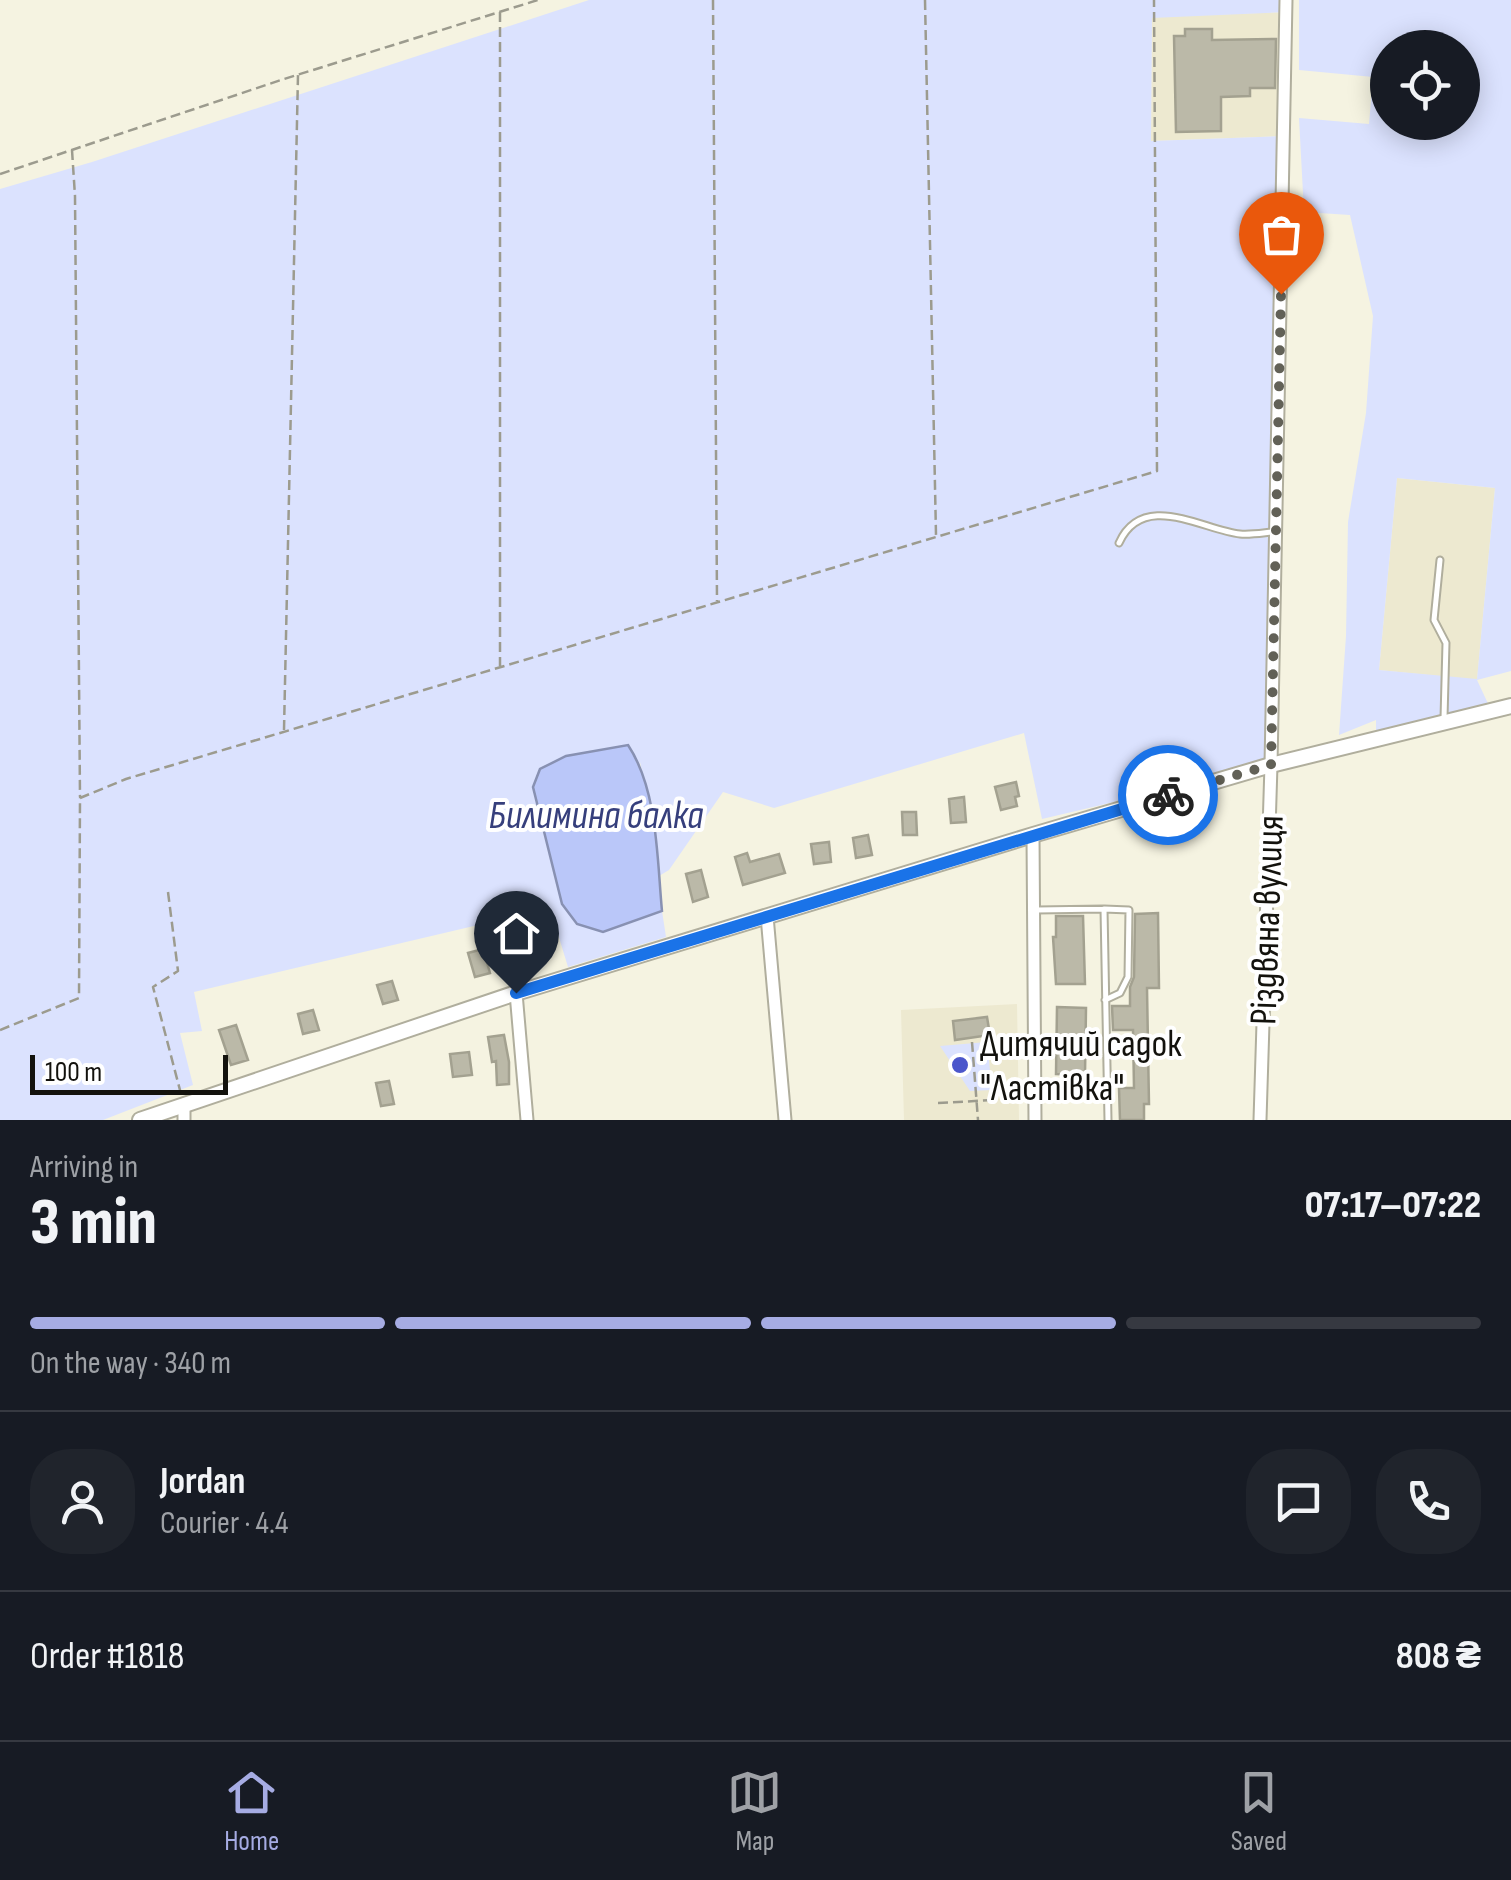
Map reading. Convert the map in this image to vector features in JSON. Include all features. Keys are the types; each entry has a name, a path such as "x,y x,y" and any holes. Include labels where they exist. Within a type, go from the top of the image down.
{"street":[{"name":"Різдвяна вулиця","path":"1260,1120 1286,0"},
{"path":"140,1120 184,1112 516,993 768,916 1271,765 1511,706"},
{"path":"1033,836 1035,1120"},
{"path":"768,916 785,1120"},
{"path":"516,993 528,1120"}],"lane":[{"path":"1119,543 1124,531 1142,520 1160,516 1180,516 1240,534 1276,532"},
{"path":"1440,560 1434,620 1446,643 1444,721"},
{"path":"1104,909 1108,1120"},
{"path":"1034,910 1129,910 1128,977 1120,993 1105,1000"}],"path":[{"path":"0,174 538,0"},
{"path":"713,0 717,602"},
{"path":"925,0 936,537"},
{"path":"80,798 126,779 1157,471 1154,0"},
{"path":"500,12 500,667"},
{"path":"284,732 298,75"},
{"path":"0,1030 79,998 72,150"},
{"path":"168,892 178,971 154,987 184,1112"},
{"path":"972,1042 978,1120"},
{"path":"938,1103 994,1100"}],"shaded area":[{"path":"589,0 1286,0 1287,12 1152,18 1151,141 1285,136 1271,765 1042,819 1024,733 774,808 723,792 669,870 659,876 655,830 640,762 603,932 662,911 666,937 568,967 550,908 194,992 202,1031 180,1033 193,1085 103,1120 0,1120 0,189"},
{"path":"1299,0 1511,0 1511,671 1477,680 1491,710 1376,738 1376,720 1339,735 1348,522 1366,413 1373,316 1350,215 1304,212 1299,118 1369,124 1370,112 1370,140 1480,140 1480,30 1370,30 1370,77 1299,70","holes":["1397,478 1495,488 1477,679 1379,670"]},
{"path":"1287,12 1285,136 1151,141 1152,17"},
{"path":"1397,478 1495,488 1477,680 1379,670"},
{"name":"Дитячий садок \"Ластівка\"","path":"1017,1004 1019,1120 904,1120 901,1010"},
{"path":"987,1042 992,1090 970,1091 940,1046"}],"water":[{"name":"Билимина балка","path":"628,745 651,804 662,911 603,932 577,924 562,904 533,787 540,769 566,756"}],"building":[{"path":"1185,29 1212,29 1212,40 1276,39 1275,88 1250,88 1250,96 1221,97 1221,131 1176,132 1174,36 1185,36"},
{"path":"1016,782 1017,806 1001,810 995,787"},
{"path":"964,797 966,822 951,823 949,799"},
{"path":"902,812 916,812 917,835 903,835"},
{"path":"868,835 872,855 856,858 853,838"},
{"path":"829,842 831,862 814,864 811,844"},
{"path":"747,853 750,862 779,854 785,873 743,885 735,857"},
{"path":"701,870 708,897 693,902 686,874"},
{"path":"1158,913 1159,988 1147,988 1149,1104 1144,1104 1144,1120 1120,1120 1119,1088 1134,1088 1133,1030 1113,1030 1112,1006 1130,1006 1135,914"},
{"path":"1056,916 1083,916 1085,984 1056,984"},
{"path":"530,934 537,956 521,961 514,939"},
{"path":"483,949 490,973 475,977 468,953"},
{"path":"392,981 398,1000 383,1004 377,985"},
{"path":"1057,1007 1086,1008 1085,1075 1056,1074"},
{"path":"313,1010 319,1030 303,1034 298,1014"},
{"path":"987,1017 990,1035 955,1040 953,1021"},
{"path":"236,1025 248,1060 231,1065 219,1030"},
{"path":"504,1035 509,1084 497,1085 496,1061 492,1062 488,1037"},
{"path":"469,1052 472,1075 453,1077 450,1054"},
{"path":"389,1081 394,1104 381,1106 376,1083"}],"way so far":[{"path":"1168,795 1271,765 1281,294"}],"place":[{"name":"Дитячий садок \"Ластівка\"","path":"960,1065"}],"route":[{"path":"516,993 1168,795"}]}
